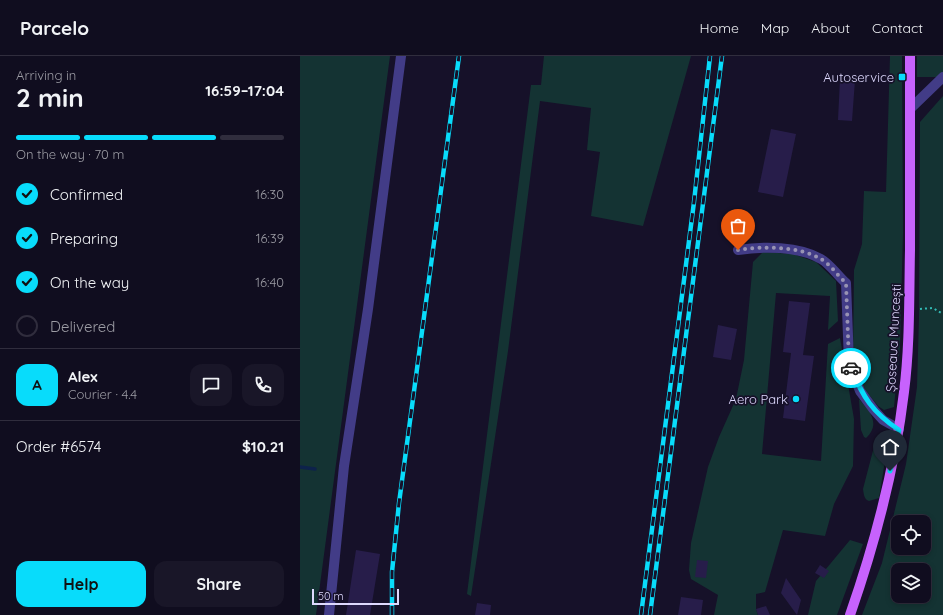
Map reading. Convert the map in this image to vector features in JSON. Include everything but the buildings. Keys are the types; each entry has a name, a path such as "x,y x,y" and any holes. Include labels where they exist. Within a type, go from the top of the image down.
{"main road":[{"name":"Șoseaua Muncești","path":"850,615 864,576 882,512 899,430 904,390 909,310 910,56"}],"lane":[{"path":"329,615 344,466 368,309 401,56"},
{"path":"910,109 943,77"},
{"path":"738,250 755,248 802,251 822,259 846,283 849,363 860,391 874,410 883,420 899,430"}],"path":[{"path":"909,310 933,308 943,314"}],"green space":[{"path":"300,56 390,56 316,615 300,615"},
{"path":"544,56 691,56 643,226 591,216 600,152 587,150 591,108 540,101 508,351 471,596 467,594 531,85 541,85"},
{"path":"890,56 902,56 903,233 900,346 894,407 884,410 878,406 863,387 853,360 854,270 862,244 864,191 886,192"},
{"path":"917,56 943,56 943,72 938,77 917,77"},
{"path":"943,96 943,615 862,615 882,563 891,526 891,555 931,555 931,515 894,515 906,464 917,387 919,318 920,122"},
{"path":"763,252 793,254 816,262 836,281 838,321 828,330 830,296 776,293 762,454 821,461 828,344 840,338 854,419 853,466 834,504 825,536 783,530 765,592 756,594 756,609 758,615 714,615 718,595 691,579 689,570 691,543 708,467 719,437 736,399 744,360 753,262"},
{"path":"859,399 870,413 873,423 873,428 866,438 861,430"},
{"path":"886,433 889,436 879,498 869,501 865,498 863,489 876,439"},
{"path":"850,540 863,544 837,615 808,615 816,581"}],"waterway":[{"path":"300,467 315,469"}],"railway":[{"path":"392,615 392,572 399,503 459,56"},
{"path":"641,615 694,202 710,56"},
{"path":"650,615 722,56"}],"way so far":[{"path":"738,250 755,248 802,251 822,259 846,283 849,363 851,368"}],"place":[{"name":"Autoservice","path":"902,77"},
{"name":"Aero Park","path":"796,399"}],"route":[{"path":"851,368 860,391 874,410 883,420 899,430 890,471"}]}
